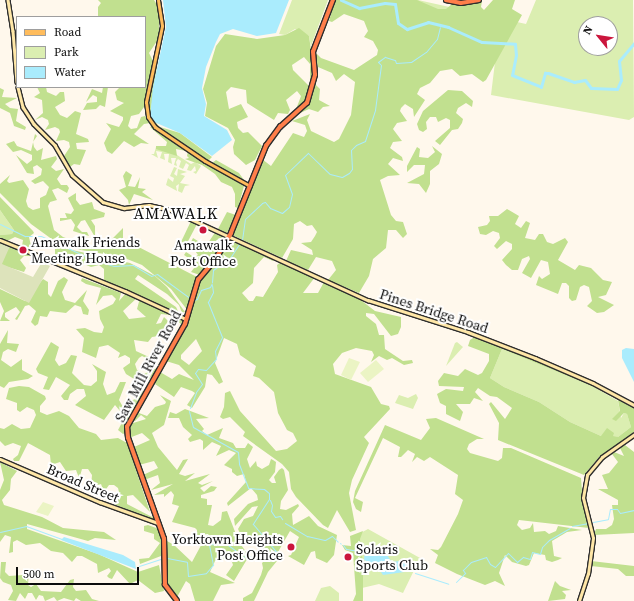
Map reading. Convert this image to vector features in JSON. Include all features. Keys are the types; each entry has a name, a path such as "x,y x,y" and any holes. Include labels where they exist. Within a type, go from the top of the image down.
{"highway":[{"name":"Saw Mill River Road","path":"177,601 169,594 164,581 165,543 126,430 187,319 197,283 229,236 271,138 307,103 315,75 314,52 333,0"},
{"path":"446,0 461,3 479,0"}],"main road":[{"path":"158,0 162,26 146,102 148,117 155,127 205,161 251,184"}],"street":[{"path":"8,0 13,31 16,69"},
{"name":"Pines Bridge Road","path":"18,88 23,107 34,124 55,145 72,175 99,199 124,208 149,205 166,208 368,300 468,332 535,358 593,383 634,405"},
{"path":"0,240 125,291 187,319"},
{"path":"579,601 592,549 593,530 583,492 592,466 634,435"},
{"name":"Broad Street","path":"0,459 100,502 159,523"}],"green space":[{"path":"98,0 154,0 159,8 159,38 149,53 153,61 144,107 139,114 131,116 128,126 131,129 137,128 141,117 145,116 150,123 144,124 134,134 149,144 141,143 134,147 124,141 112,154 107,151 104,143 111,129 106,123 119,127 123,117 110,111 124,103 117,100 115,92 119,88 146,88 146,16 98,16 98,7 101,3"},
{"path":"292,0 328,0 311,46 309,36 295,29 285,35 279,34"},
{"path":"335,0 417,0 438,9 446,9 452,4 467,5 482,1 481,7 484,10 493,0 515,0 512,9 522,15 486,80 483,82 472,74 460,76 452,69 440,71 430,83 420,88 417,94 425,100 414,117 413,109 405,104 401,108 400,111 407,121 397,123 393,129 402,141 393,142 390,148 402,157 403,161 393,158 388,164 400,175 388,176 380,180 391,215 396,221 403,222 407,234 403,238 396,230 388,230 386,248 373,259 369,276 359,293 328,280 336,270 332,261 316,257 308,270 286,261 291,250 313,255 312,250 301,243 311,242 315,236 317,232 312,225 307,226 300,221 294,224 293,239 282,258 234,236 262,159 271,166 293,133 304,137 307,131 305,125 292,121 310,114 307,120 311,131 334,142 339,139 351,115 355,82 344,74 336,81 332,73 318,67 315,56 317,54 321,58 354,70 377,55 378,50 373,41 364,37 368,31 364,21 344,14 332,22 329,21"},
{"path":"339,0 418,0 526,24 536,0 633,0 634,117 629,120 491,95 495,62 449,52 401,104 390,106 388,3"},
{"path":"299,28 309,36 314,71 313,79 310,79 310,64 304,57 292,65 293,70 310,87 304,104 295,112 301,96 297,91 286,100 290,110 288,114 278,113 274,120 247,103 246,90 231,87 226,92 229,109 241,104 248,117 237,122 238,128 243,133 248,132 262,146 255,160 246,165 234,154 233,147 235,140 228,128 205,116 207,103 203,89 216,46 225,34 257,39 285,35"},
{"path":"161,37 150,117 160,127 180,133 212,157 208,161 150,120 147,107"},
{"path":"315,84 320,89 319,100 330,106 323,107 318,112 309,109 298,114 307,107"},
{"path":"0,88 4,90 2,97 17,98 5,104 10,108 18,109 16,121 26,127 25,130 14,126 10,113 0,108"},
{"path":"38,88 46,88 47,92 56,96 60,92 64,92 65,101 55,107 60,115 67,118 75,111 81,113 76,134 88,139 89,142 76,143 77,149 86,150 80,165 74,164 70,167 64,156 70,147 69,142 64,140 56,141 60,132 59,129 55,127 45,130 49,124 48,120 42,117 35,120 43,113 42,100 34,97 40,93"},
{"path":"103,88 108,88 105,107 100,105 96,109 83,110 87,103 97,102 97,97 93,95 86,102 92,89 102,93"},
{"path":"448,90 462,91 473,101 472,107 466,103 458,108 456,113 463,119 462,123 458,129 452,130 440,145 435,141 450,128 450,120 446,118 438,122 436,117 430,117 426,122 427,129 423,132 419,130 417,124 423,111"},
{"path":"153,126 186,151 176,149 177,156 156,149 156,146 166,146 167,142 150,127"},
{"path":"14,141 17,146 31,151 33,142 37,151 43,148 41,160 56,156 57,159 51,167 56,171 64,169 57,179 61,185 67,185 69,188 67,193 58,188 52,190 57,200 50,202 48,206 54,230 63,237 71,240 75,245 81,244 84,238 88,246 97,247 108,243 123,228 123,239 197,277 188,311 171,289 142,265 122,257 81,250 53,240 31,224 0,193 0,184 10,175 7,181 9,183 23,180 29,189 26,201 28,207 33,210 40,208 40,198 46,195 49,187 43,181 35,184 31,181 41,175 42,169 37,165 33,167 34,174 27,173 16,155 27,164 32,160 32,155 21,150 13,152 6,144"},
{"path":"432,146 442,154 439,164 430,171 430,184 426,193 419,184 407,183 424,174 425,165 414,165 407,172 407,166 417,147 420,149 419,157 428,158 435,152"},
{"path":"156,147 174,153 191,164 195,162 201,166 196,174 193,172 196,171 195,166 191,171 187,170 189,165 186,163 183,169 179,167 181,161 178,159 176,162 177,166 174,165 176,158 171,158 172,164 168,162 169,154 164,154 165,160 160,158 162,152 156,151 158,158 151,154 154,154"},
{"path":"188,151 244,186 238,208 235,207 235,194 232,187 221,182 215,174 202,165 185,159 189,158 187,156"},
{"path":"216,160 239,173 244,180 212,163"},
{"path":"174,167 177,168 174,174 177,176 178,169 187,172 180,174 185,176 180,183 190,185 185,186 182,193 178,191 179,184 176,186 177,191 166,185 168,178 173,182 174,178 170,176"},
{"path":"126,171 132,175 128,186 135,187 140,177 138,188 146,189 142,192 153,200 134,194 129,205 128,200 119,190 126,187 123,176"},
{"path":"76,193 76,200 80,205 92,202 94,209 105,213 104,217 91,220 95,226 95,237 85,220 81,221 77,227 82,232 87,232 89,236 73,231 75,225 71,219 60,221 60,218 67,218 65,213 71,214 74,210 68,198"},
{"path":"0,197 33,231 34,233 29,237 31,246 25,248 22,246 23,240 15,237 7,241 0,238 0,235 12,234 14,230 0,210"},
{"path":"507,209 519,216 515,224 521,228 526,221 530,223 525,238 535,240 539,234 543,234 547,242 553,244 565,238 568,242 558,260 575,270 579,265 591,268 603,280 612,282 606,295 598,297 614,305 604,312 597,313 587,306 592,301 589,287 584,285 580,287 576,300 572,301 569,298 569,286 566,283 562,283 558,294 536,285 539,276 542,279 550,274 548,262 541,260 531,278 522,273 530,259 529,256 522,259 518,270 512,270 506,265 502,260 512,249 512,244 506,241 497,249 494,246 500,238 499,233 493,231 486,235 480,234 478,227 487,225 490,221 489,216 498,216"},
{"path":"0,210 14,230 12,234 0,235"},
{"path":"227,212 236,215 227,233 218,229"},
{"path":"191,221 197,224 185,247 180,244"},
{"path":"216,231 225,236 222,244 200,275 191,272 194,268 193,261 184,255 186,252 194,257 198,255 190,244 193,238 206,246"},
{"path":"231,239 275,258 273,261 264,257 254,268 253,283 242,293 249,301 253,301 256,296 263,297 278,272 277,265 281,262 315,277 303,293 318,293 324,282 362,298 362,301 375,311 401,317 401,327 398,334 391,336 374,314 366,313 366,316 376,324 379,335 384,335 385,349 403,361 412,360 413,363 404,365 392,358 387,360 379,356 371,362 374,355 372,351 356,348 342,353 333,364 335,374 371,387 381,404 389,406 390,409 364,437 369,443 352,480 349,493 356,530 350,532 337,510 328,528 323,525 296,497 291,489 289,472 282,464 243,436 245,432 230,417 223,419 220,417 224,407 225,393 230,391 240,411 276,451 287,449 297,441 293,433 287,430 278,413 274,392 259,378 253,376 256,366 240,355 237,344 224,338 215,363 223,382 219,384 212,375 207,374 205,387 192,408 187,405 195,393 192,391 181,387 174,397 155,384 160,372 172,379 179,374 194,380 179,365 166,361 190,317 201,278","holes":["196,339 202,351 189,365 181,359 181,355"]},
{"path":"0,242 33,256 24,256 20,260 26,268 24,272 1,265"},
{"path":"0,243 10,246 2,264 33,277 42,262 50,266 29,303 0,288"},
{"path":"59,247 130,263 155,276 167,287 185,312 182,313 179,305 167,294 138,275 135,279 176,307 179,313 104,281 104,269 99,265 91,267 65,256 55,258 55,249"},
{"path":"64,277 68,280 62,292 65,300 75,303 87,290 83,301 89,310 88,315 83,314 81,307 75,305 66,313 50,311 47,317 40,316 38,324 35,326 31,322 36,311 29,305 25,306 17,320 15,319 20,312 16,307 5,313 5,317 10,321 0,321 4,311 0,302 0,289 25,301 43,279 48,282 48,294 51,297 58,281"},
{"path":"82,278 121,293 119,301 126,293 138,297 123,311 129,319 146,317 137,309 140,298 184,320 181,324 170,315 161,314 156,324 161,323 164,317 168,321 159,336 152,337 148,342 134,340 136,351 149,357 148,359 142,356 139,358 135,364 137,370 144,374 157,368 155,373 146,382 139,382 126,374 123,368 130,363 130,358 125,355 118,358 120,353 108,345 99,347 96,358 82,352 84,338 76,329 85,328 94,332 102,333 104,327 100,319 99,311 113,304 116,299 112,295 103,296 96,305 101,288 86,284 81,281"},
{"path":"8,330 7,343 19,344 16,352 8,349 3,352 1,360 11,367 22,359 22,370 33,376 28,379 9,382 4,388 0,386 0,344"},
{"path":"476,336 588,381 634,406 634,432 620,444 600,456 584,475 498,440 499,423 489,404 491,402 505,419 512,408 497,397 490,396 478,388 475,392 483,401 474,398 470,404 456,404 463,412 460,421 446,414 446,406 440,403 437,394 446,389 463,391 464,387 439,386 438,381 444,373 458,376 465,369 478,375 482,373 489,361 489,354 468,346 470,340","holes":["502,349 594,387 618,400 620,411 612,419 616,421 624,413 627,414 631,427 618,437 613,436 614,433 607,428 601,436 570,422 539,402 504,387 490,378"]},
{"path":"51,342 59,347 55,360 59,366 66,363 71,355 77,356 72,373 84,385 91,386 97,381 97,371 92,364 106,372 103,384 107,395 115,392 120,382 126,382 119,400 123,407 136,398 136,389 143,391 125,433 123,434 118,430 125,417 115,405 104,420 75,405 86,396 84,389 77,389 70,394 68,400 64,400 61,396 70,385 56,377 49,390 43,389 48,377 38,373 36,369"},
{"path":"457,342 463,347 446,366 455,343"},
{"path":"502,349 594,387 618,401 621,418 624,413 627,414 631,427 618,437 601,436 570,422 539,402 504,387 490,378"},
{"path":"349,358 360,362 351,380 341,375"},
{"path":"376,360 384,369 368,382 360,373"},
{"path":"19,386 29,387 45,396 46,399 40,406 40,412 47,415 59,411 69,416 79,428 96,434 101,440 118,438 127,443 150,512 133,495 127,496 127,504 154,518 154,522 114,504 120,496 118,488 114,485 109,485 104,492 101,484 91,487 92,475 88,469 82,469 78,483 74,487 73,484 79,478 76,470 66,471 60,462 51,465 50,455 28,443 19,461 14,461 13,459 18,455 21,446 13,443 5,446 0,441 0,428 4,429 12,424 21,429 30,428 36,415 34,410 27,407 20,412 17,410 17,403 6,399 9,388"},
{"path":"416,394 418,398 413,409 395,403 399,395 408,398"},
{"path":"160,395 171,401 164,425 152,433 158,447 177,470 183,460 188,459 179,474 185,476 195,473 185,481 210,474 198,483 202,485 213,481 200,488 204,492 211,486 217,487 214,491 201,495 201,498 207,499 207,505 212,505 208,525 213,526 221,520 222,512 227,511 239,542 249,556 234,581 226,575 233,565 231,559 229,557 215,561 210,572 235,583 221,585 213,601 195,601 190,584 186,581 176,599 165,581 167,541 174,545 192,562 205,538 204,536 197,538 197,530 195,528 172,522 179,506 172,504 174,495 171,491 164,497 164,494 154,495 173,484 151,490 160,483 158,475 144,480 143,475 158,468 154,461 139,465 134,447 150,440 142,433 129,438 130,424 146,419 141,415 135,421 132,421 140,408 139,413 147,416 155,407 165,404 166,402"},
{"path":"185,409 209,418 196,419 204,429 202,431 207,435 223,428 219,438 233,443 236,448 245,448 248,443 253,447 247,459 250,468 256,461 257,466 262,469 269,465 271,459 276,462 275,472 269,480 272,483 276,483 274,477 279,470 282,468 284,470 288,490 281,501 280,509 286,510 298,504 299,506 292,514 293,525 309,516 318,526 337,535 334,555 327,563 316,558 315,551 311,552 304,565 288,556 291,555 299,537 290,531 278,552 281,556 268,572 254,601 243,601 243,598 252,593 261,575 263,568 262,563 267,558 262,552 263,549 259,547 257,536 255,535 242,538 238,529 244,519 253,516 258,506 252,507 235,526 234,519 248,504 258,500 257,495 251,488 228,506 227,503 246,482 244,474 237,476 232,472 232,469 224,465 236,453 229,450 216,456 221,446 212,442 203,450 203,441 200,439 190,442 188,439 192,435 183,427 179,418 168,418 170,412 176,414"},
{"path":"436,418 484,439 477,439 469,444 467,449 470,453 498,461 502,458 503,448 511,448 581,478 583,504 589,528 519,520 517,525 522,530 530,528 533,523 534,532 545,531 549,534 556,531 558,526 582,530 567,532 552,541 554,556 562,558 552,562 546,560 545,555 534,553 529,565 526,566 512,562 505,555 499,573 505,586 495,581 485,585 457,574 435,563 438,555 430,549 438,550 441,547 458,514 463,500 455,494 458,475 430,457 424,461 417,457 412,462 415,454 408,450 401,457 398,457 400,447 383,438 355,498 363,502 361,512 356,509 353,502 355,491 385,425 421,440 430,428 426,419"},
{"path":"625,445 634,452 634,533 594,535 596,529 606,529 612,525 614,519 612,505 618,505 618,500 598,489 608,489 602,475 609,473 618,462 612,454 614,452 624,456 620,448"},
{"path":"0,462 17,471 11,479 10,490 2,500 4,505 42,517 63,528 104,532 116,540 95,538 88,541 27,524 27,529 98,554 138,572 159,565 164,591 155,593 138,580 130,584 117,570 112,579 109,578 107,576 111,571 109,568 98,573 97,564 82,556 77,556 72,562 63,553 51,551 40,543 26,545 17,540 13,542 13,552 9,553 11,537 5,535 0,542 0,490 4,480"},
{"path":"43,502 54,506 48,516 36,512"},
{"path":"148,525 159,529 163,551 161,556 140,564 139,559 149,558 160,543 154,539 154,534 144,531 144,526"},
{"path":"368,529 420,558 403,593 379,584 362,588 357,535"},
{"path":"363,531 360,539 363,564 363,601 353,601 356,594 353,553 345,550 342,545 351,546 350,536"},
{"path":"591,561 634,566 634,576 626,576 618,569 591,566"},
{"path":"1,562 6,562 5,572 9,576 23,575 29,570 28,585 31,587 36,584 41,591 61,592 70,580 74,579 73,587 76,591 86,590 92,599 99,601 81,601 76,598 74,601 64,598 57,601 54,597 45,601 43,596 39,595 36,600 32,593 28,593 25,599 20,593 16,601 8,600 13,591 11,585 3,582 0,578"},
{"path":"555,581 560,586 571,590 562,591 566,595 565,599 548,601"},
{"path":"330,586 339,593 339,601 315,601 321,588"}],"water":[{"path":"163,0 289,0 276,33 257,36 233,29 220,34 216,42 206,67 202,88 206,104 204,116 227,130 232,140 212,156 180,133 154,122 150,117 153,87 166,27"},
{"path":"626,348 634,349 634,382 622,358 622,350"},
{"path":"64,537 123,555 135,562 136,569 61,540"},
{"path":"365,550 384,551 392,562 406,560 412,566 412,571 383,575 376,565 364,560"}],"waterway":[{"path":"341,0 359,8 385,3 395,4 398,23 407,29 428,22 448,27 482,42 515,44 516,55 512,75 541,87 545,73 548,73 574,82 585,80 591,88 617,89 621,80 619,61 634,43"},
{"path":"242,240 245,219 262,203 265,202 270,208 282,213 289,207 292,194 285,175 308,153 330,174 342,177 349,173 352,169 351,150 356,145 365,141 375,110 381,65 378,62 385,57 395,60 396,63 411,62 426,52 437,39 440,27"},
{"path":"0,224 25,236 41,236 92,259 114,266 133,265 151,276 157,274 191,299"},
{"path":"212,282 213,270 230,258 239,244"},
{"path":"194,300 197,299 201,290 210,287 212,283"},
{"path":"190,408 196,392 202,384 195,373 198,369 206,370 216,359 215,351 222,337 208,302 213,292 212,285"},
{"path":"189,411 193,427 238,452 239,464 248,488 264,489 269,493 269,499 253,524 276,551 252,556"},
{"path":"270,500 272,505 271,511 275,517 280,516 282,519"},
{"path":"593,522 608,519 610,509 617,509 620,513 634,510"},
{"path":"285,523 307,536 325,540 332,536 338,542"},
{"path":"572,526 589,523"},
{"path":"0,532 26,526 62,539"},
{"path":"456,582 465,573 463,570 471,562 486,557 490,564 495,567 508,553 517,562 523,557 530,559 532,552 540,554 542,547 549,540 570,528"},
{"path":"167,558 187,562 188,576 206,573 213,565 209,544 228,545 235,550 239,557 250,556"},
{"path":"343,545 346,549 364,552"},
{"path":"139,566 163,558"},
{"path":"415,573 448,584"}],"place":[{"name":"Amawalk Post Office","path":"203,230"},
{"name":"Amawalk Friends Meeting House","path":"23,250"},
{"name":"Yorktown Heights Post Office","path":"291,547"},
{"name":"Solaris Sports Club","path":"348,557"}],"district":[{"name":"AMAWALK","path":"176,213"}]}
